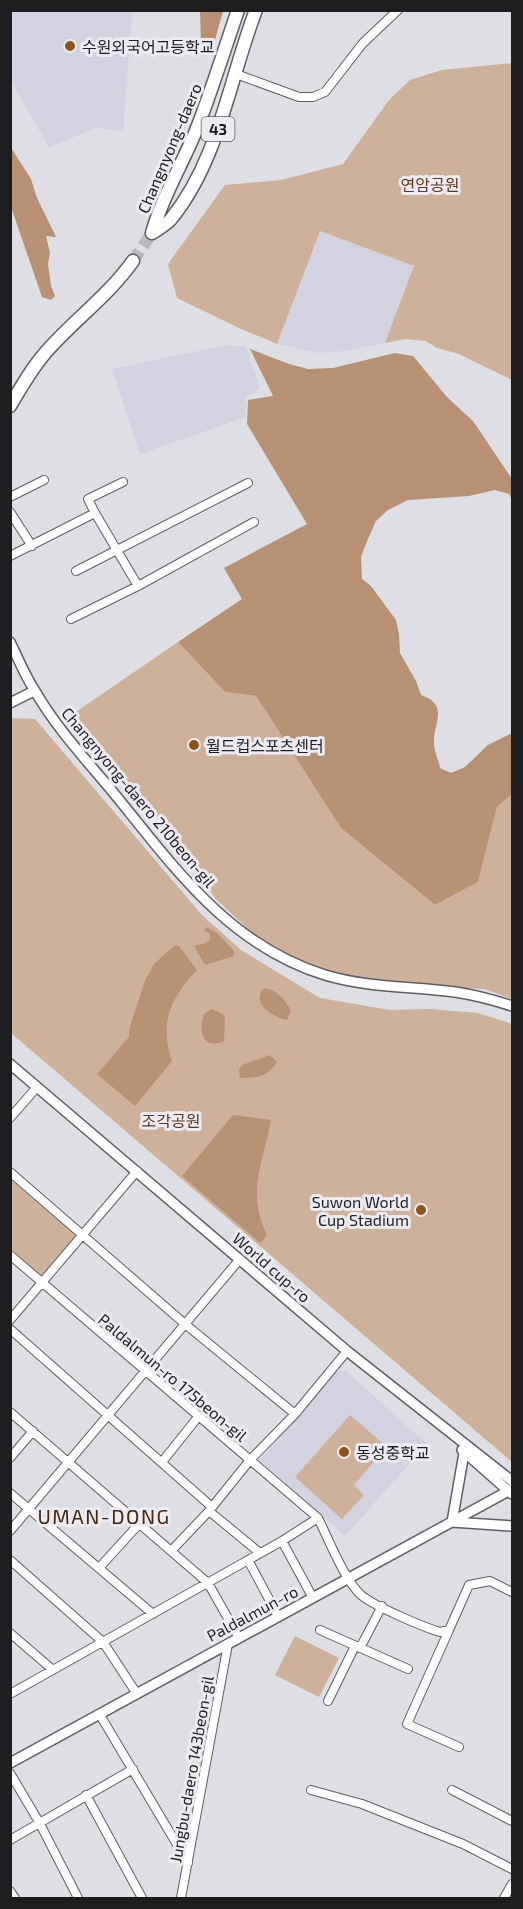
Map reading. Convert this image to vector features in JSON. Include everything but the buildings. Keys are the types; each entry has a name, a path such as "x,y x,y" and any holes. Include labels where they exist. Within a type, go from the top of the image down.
{"main road":[{"name":"Changnyong-daero","path":"238,10 199,124 159,209 152,233 170,221 196,180 218,129 256,10"},
{"path":"10,406 46,352 108,292 133,261"}],"street":[{"path":"236,74 299,97 313,97 325,92 363,43 398,10"},
{"path":"10,497 44,480"},
{"path":"123,482 88,499 138,586"},
{"path":"76,571 248,483"},
{"path":"10,512 32,546"},
{"path":"10,556 95,513"},
{"path":"71,619 138,586 254,522"},
{"name":"Changnyong-daero 210beon-gil","path":"10,642 34,691 60,727 180,874 228,922 257,944 303,967 348,981 386,987 454,992 513,1006"},
{"path":"10,703 34,691"},
{"name":"World cup-ro","path":"10,1064 347,1352 443,1428 464,1453 512,1492"},
{"path":"10,1118 38,1087"},
{"path":"10,1320 137,1171"},
{"path":"10,1172 186,1324 295,1414"},
{"name":"Paldalmun-ro 175beon-gil","path":"10,1256 318,1518 349,1578 361,1594 431,1629 441,1632 449,1630"},
{"path":"10,1531 240,1259"},
{"path":"10,1329 162,1462 260,1553"},
{"path":"171,1551 210,1509 250,1460 295,1414 347,1352"},
{"path":"10,1412 208,1583 239,1638"},
{"path":"162,1462 198,1417"},
{"path":"443,1428 513,1481"},
{"path":"10,1458 33,1431"},
{"path":"464,1453 452,1522 513,1526"},
{"name":"Paldalmun-ro","path":"10,1763 452,1522 512,1492"},
{"path":"10,1493 153,1614"},
{"path":"10,1694 282,1541 318,1518"},
{"path":"99,1568 139,1524"},
{"path":"282,1541 313,1598"},
{"path":"10,1560 103,1642 137,1694"},
{"path":"248,1560 278,1616"},
{"path":"459,1747 407,1725 469,1585 490,1581 513,1592"},
{"path":"328,1701 382,1606"},
{"path":"320,1630 408,1669"},
{"path":"10,1634 53,1670"},
{"name":"Jungbu-daero 143beon-gil","path":"181,1899 228,1644"},
{"path":"100,1715 188,1863"},
{"path":"10,1840 133,1768"},
{"path":"10,1773 39,1822 78,1899"},
{"path":"311,1790 362,1804 462,1844 513,1869"},
{"path":"452,1790 513,1821"},
{"path":"86,1795 142,1899"},
{"path":"504,1899 513,1884"},
{"path":"10,1891 15,1899"}],"shaded area":[{"name":"수원외국어고등학교","path":"10,11 132,11 123,131 96,128 49,147 11,81"},
{"path":"200,11 223,11 215,40 205,47 201,42"},
{"path":"10,146 31,179 37,198 56,237 46,236 50,253 48,264 51,286 55,296 51,300 42,297 11,207"},
{"path":"320,231 414,266 385,343 345,351 318,353 277,344"},
{"path":"227,345 246,347 260,388 246,398 246,417 140,454 112,369"},
{"path":"250,349 308,369 333,368 395,353 413,356 447,397 473,421 512,479 512,500 509,494 495,490 469,496 408,500 388,510 376,521 361,557 362,579 371,586 396,620 400,653 421,695 430,699 438,709 434,744 440,768 451,773 465,767 488,745 512,733 512,794 497,807 478,882 435,905 341,828 256,696 225,692 178,642 242,599 224,568 307,524 247,424 248,400 273,396"},
{"path":"206,927 217,933 234,951 234,956 205,965 194,946 210,940 210,934 204,930"},
{"path":"175,945 179,946 197,970 180,991 170,1012 167,1035 172,1061 135,1106 97,1074 129,1037 129,1030 144,983 154,964"},
{"path":"265,988 277,993 286,1003 291,1011 287,1020 275,1016 261,1004 260,997"},
{"path":"212,1009 223,1014 225,1018 224,1041 217,1043 206,1041 201,1026 204,1014"},
{"path":"270,1055 277,1062 270,1071 257,1077 240,1078 239,1069 242,1065"},
{"path":"233,1115 271,1120 258,1177 258,1205 267,1235 260,1243 182,1176"},
{"name":"동성중학교","path":"345,1370 427,1444 345,1536 260,1460 337,1371"}],"green space":[{"name":"연암공원","path":"512,63 512,380 459,354 437,348 426,341 405,339 385,343 414,266 320,231 277,344 177,298 168,264 225,185 281,180 343,164 389,100 410,80 442,70"},
{"path":"178,642 225,692 256,696 341,828 435,905 478,882 497,807 512,794 512,999 485,989 378,984 339,977 285,955 248,929 215,898 194,863 73,714"},
{"name":"조각공원","path":"11,718 35,719 201,914 241,950 320,998 390,1010 430,1009 478,1013 512,1024 512,1462 11,1033"},
{"path":"10,1179 77,1236 42,1276 11,1249"},
{"path":"350,1415 387,1447 354,1485 364,1495 342,1519 295,1477"},
{"path":"295,1636 339,1658 319,1697 275,1675"}],"tunnel":[{"path":"133,261 152,233"}],"place":[{"name":"수원외국어고등학교","path":"70,46"},
{"name":"월드컵스포츠센터","path":"194,745"},
{"name":"Suwon World Cup Stadium","path":"421,1210"},
{"name":"동성중학교","path":"344,1452"}],"district":[{"name":"UMAN-DONG","path":"104,1516"}]}
